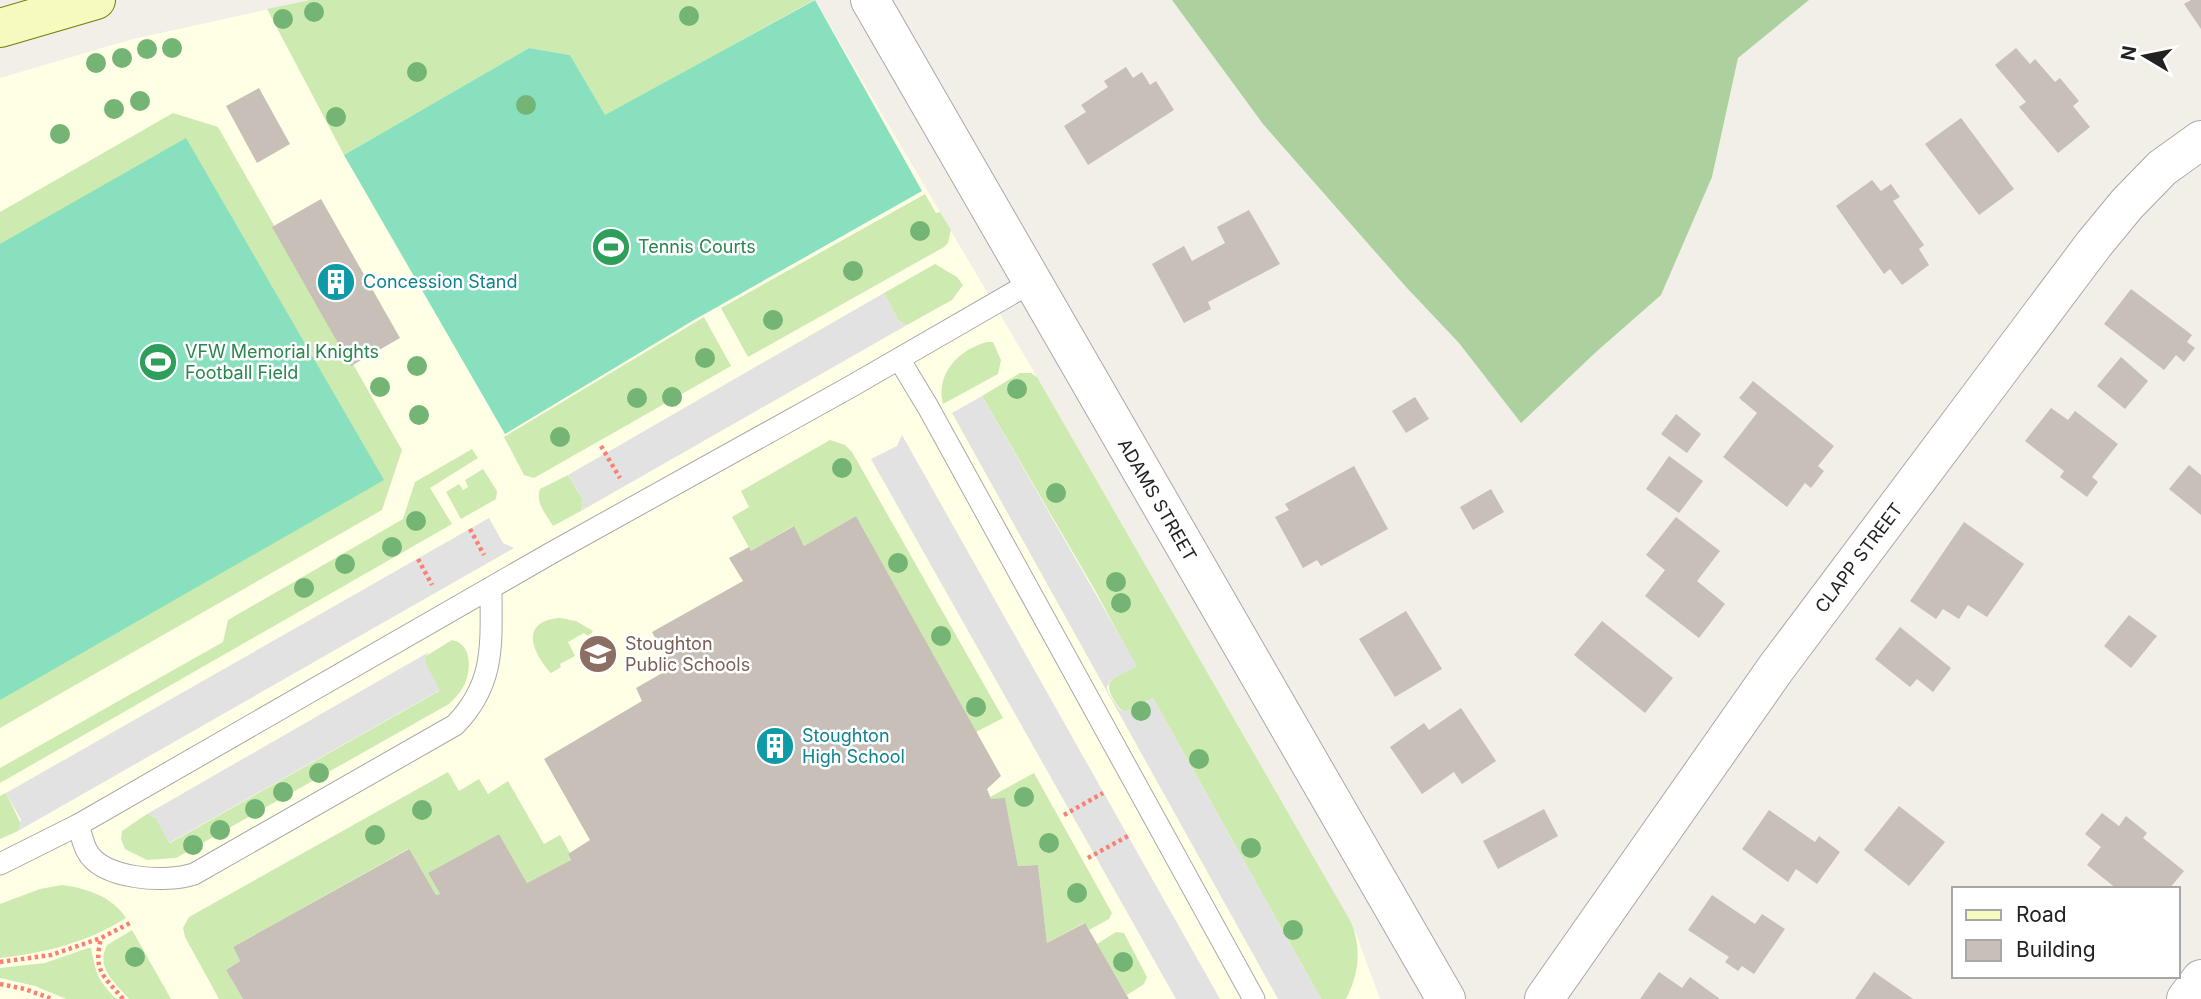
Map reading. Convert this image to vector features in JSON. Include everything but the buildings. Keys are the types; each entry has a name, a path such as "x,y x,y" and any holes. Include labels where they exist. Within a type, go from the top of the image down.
{"main road":[{"path":"0,28 96,0"}],"street":[{"name":"ADAMS STREET","path":"870,0 1446,999"},
{"name":"CLAPP STREET","path":"1544,999 1776,668 2094,244 2162,168 2201,140"},
{"path":"2186,999 2201,979"}],"lane":[{"path":"0,864 78,825 1032,282"},
{"path":"899,359 1254,999"},
{"path":"78,825 87,853 113,871 144,878 180,879 194,874 324,800 454,725 469,710 483,685 488,668 491,588"}],"path":[{"path":"601,446 624,485"},
{"path":"470,529 488,562"},
{"path":"418,559 436,592"},
{"path":"1064,815 1104,792"},
{"path":"1088,858 1128,836"},
{"path":"0,962 51,955 101,939 130,923"},
{"path":"101,939 97,962 103,975 123,999"},
{"path":"0,984 52,999"}],"shaded area":[{"name":"Stoughton Public Schools","path":"310,0 815,0 1037,377 1355,931 1380,999 0,999 0,78 133,39"},
{"path":"884,293 898,320 907,325 581,511 583,500 568,475"},
{"path":"982,396 1137,666 1111,680 1107,687 1108,692 1119,709 1125,712 1153,698 1321,999 1278,999 952,413"},
{"path":"902,435 1220,999 1176,999 871,459 897,446"},
{"path":"489,518 503,543 514,548 18,831 21,820 6,793"},
{"path":"429,652 426,664 440,690 169,843 156,818 147,814"}],"green space":[{"path":"310,0 814,0 605,116 570,55 529,48 344,155 267,9"},
{"name":"Tennis Courts","path":"815,0 922,191 694,320 505,434 344,155 529,48 570,55 605,115"},
{"path":"1172,0 1809,0 1738,58 1712,177 1661,295 1521,423 1459,343 1263,124"},
{"name":"VFW Memorial Knights Football Field","path":"173,113 218,127 402,450 382,510 0,728 0,212"},
{"name":"VFW Memorial Knights Football Field","path":"186,138 384,480 0,700 0,244"},
{"path":"925,194 936,213 940,212 951,230 948,243 944,247 748,357 721,308"},
{"path":"935,264 957,277 963,285 952,300 907,325 898,320 884,293"},
{"path":"704,317 731,366 534,478 524,475 504,437"},
{"path":"993,342 1001,360 998,374 943,404 943,382 952,364 968,350"},
{"path":"1020,373 1031,373 1037,377 1351,922 1357,941 1358,961 1346,999 1321,999 1153,698 1125,712 1114,700 1110,692 1110,682 1136,666 982,396"},
{"path":"830,440 845,445 852,452 1003,718 976,732 856,516 804,546 793,526 751,551 732,517 749,507 741,491"},
{"path":"472,449 478,458 430,488 452,524 0,783 0,768 223,642 228,620 403,519 415,482"},
{"path":"483,469 497,491 496,499 461,519 446,492 459,484 463,490 468,487 465,480"},
{"path":"568,475 583,500 581,511 553,526 540,504 540,489"},
{"path":"560,618 576,621 593,631 588,636 584,633 568,642 575,656 560,664 561,667 551,673 538,656 534,631 547,620"},
{"path":"452,640 463,646 468,656 469,668 463,688 449,704 176,858 147,860 125,849 121,839 122,831 147,814 156,818 170,843 439,691 426,665 426,656"},
{"path":"448,772 459,791 479,779 488,794 508,781 544,844 560,835 571,860 527,883 499,834 428,873 440,894 436,895 408,849 233,947 240,961 226,970 243,999 219,999 185,937 183,928 189,917"},
{"path":"1034,773 1112,913 1109,919 1089,930 1084,923 1047,943 1038,865 1018,866 1005,799 990,797"},
{"path":"6,793 21,824 18,831 0,839 0,796"},
{"path":"62,885 80,888 106,899 126,918 97,934 66,945 0,958 0,904 40,889"},
{"path":"132,930 171,999 129,999 108,974 103,961 107,945"},
{"path":"1116,932 1124,933 1147,977 1144,984 1127,995 1097,944"},
{"path":"91,948 101,981 116,999 66,999 35,986 0,978 0,968 45,963"}],"place":[{"name":"Tennis Courts","path":"611,247"},
{"name":"Concession Stand","path":"336,282"},
{"name":"VFW Memorial Knights Football Field","path":"158,362"},
{"name":"Stoughton Public Schools","path":"598,654"},
{"name":"Stoughton High School","path":"775,746"}]}
